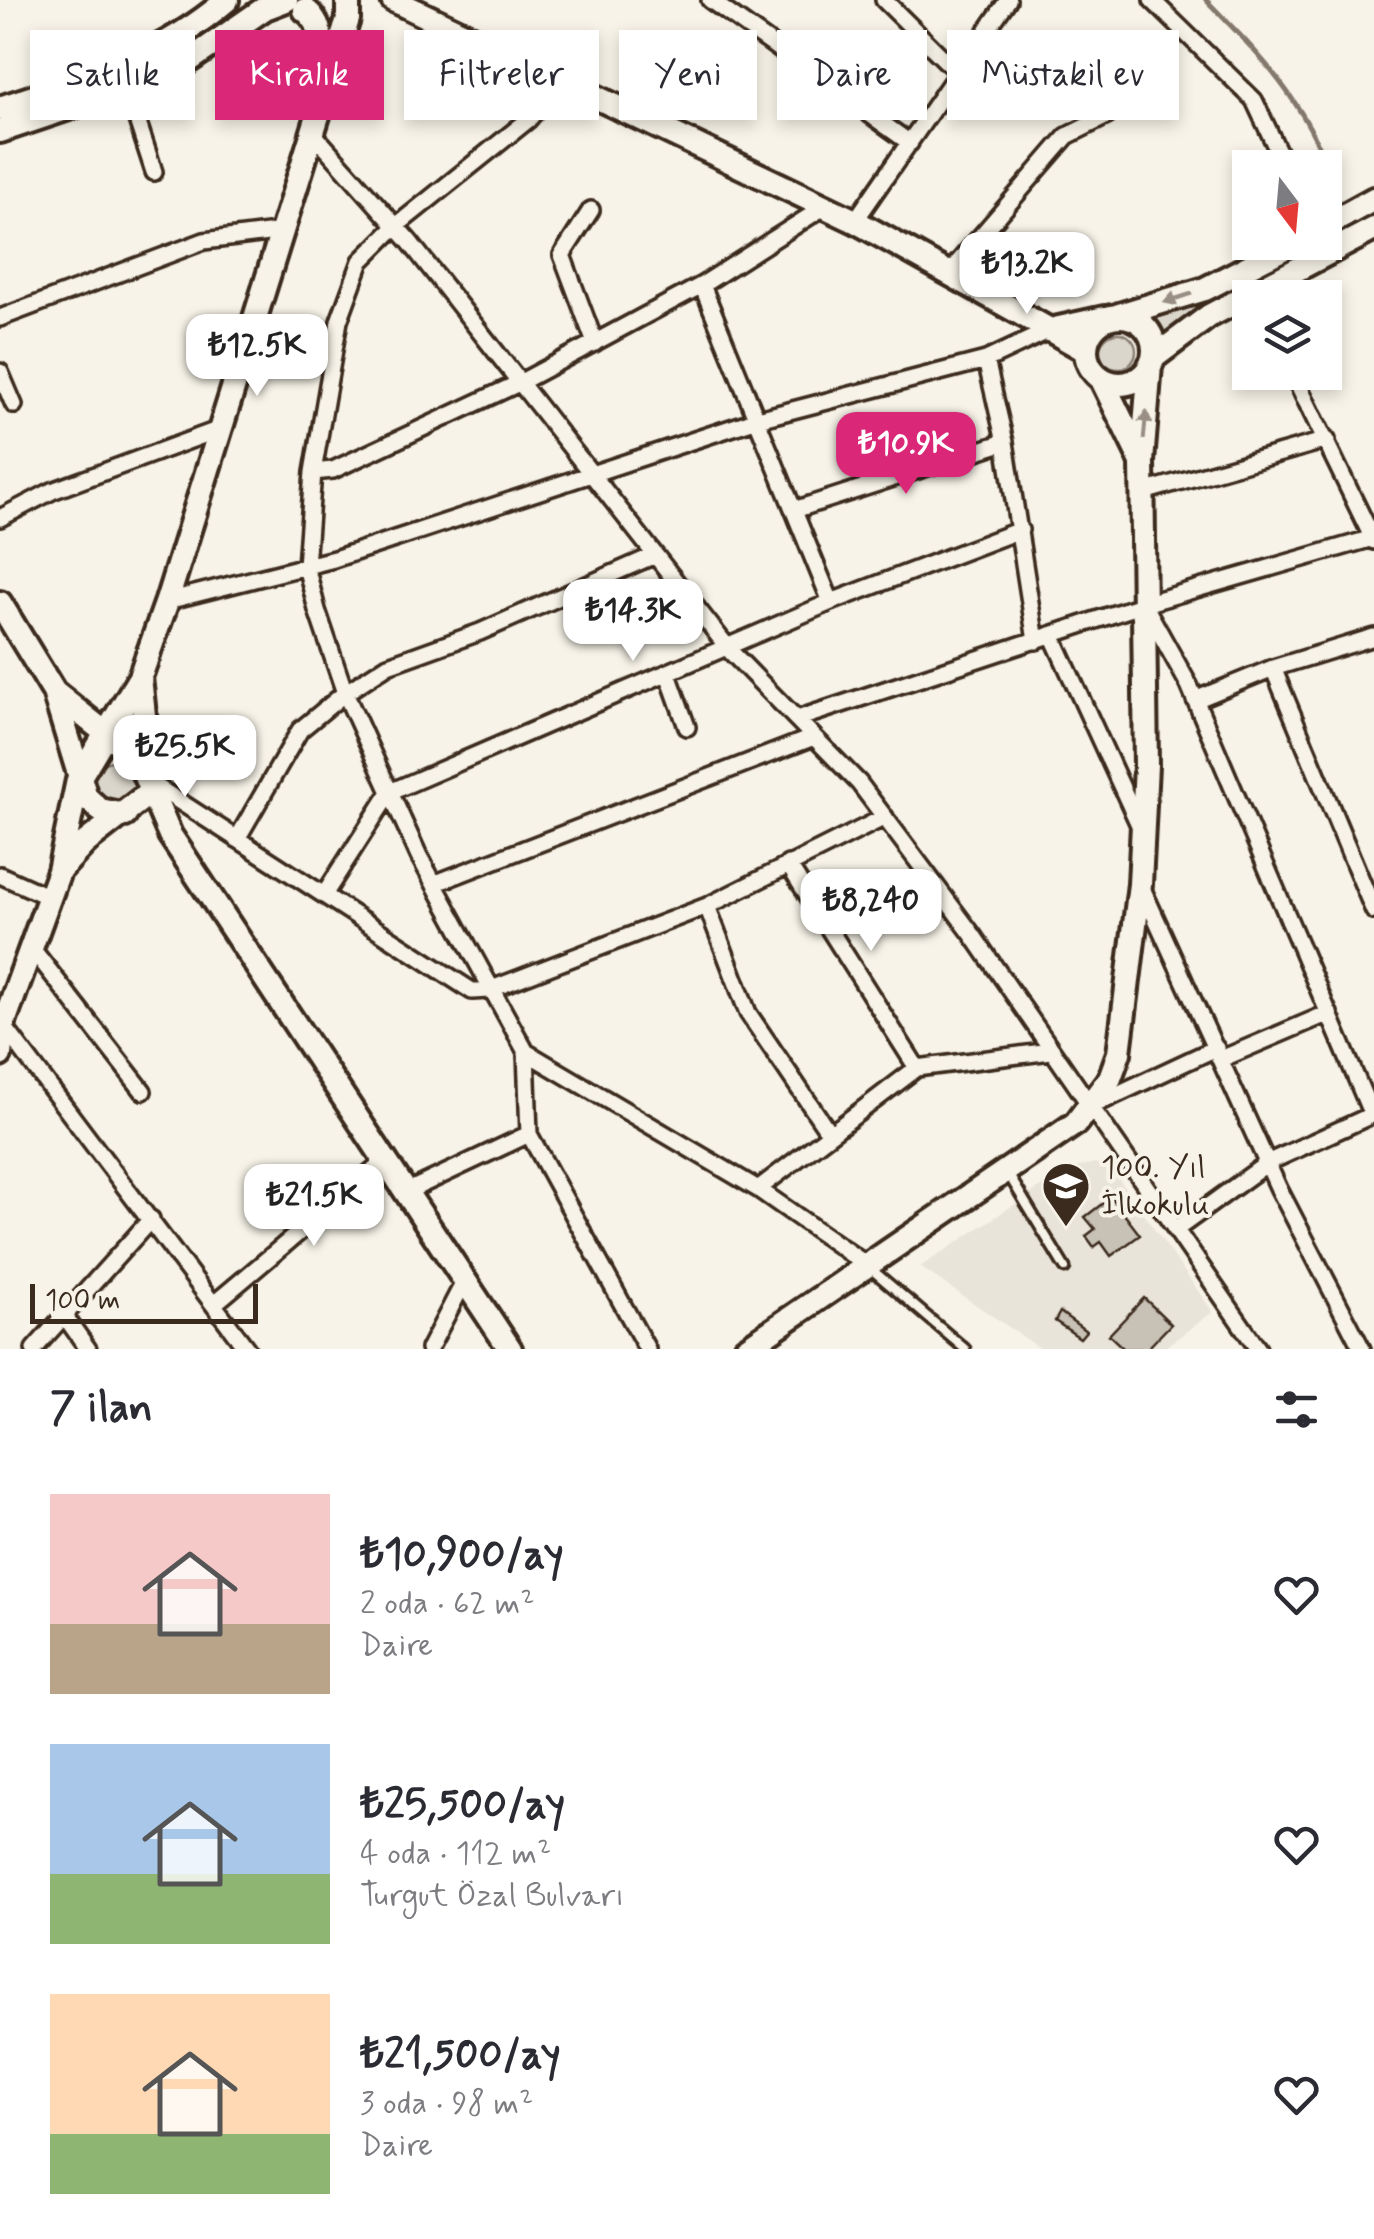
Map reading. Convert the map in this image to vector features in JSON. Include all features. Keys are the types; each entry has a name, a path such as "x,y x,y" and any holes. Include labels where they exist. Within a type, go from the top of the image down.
{"main road":[{"path":"0,108 133,63 199,24 227,0"},
{"path":"195,57 265,8 294,3 328,10 345,0 348,18 344,30"},
{"path":"394,0 456,30"},
{"path":"294,3 312,14 317,30"},
{"path":"599,99 855,222 1085,350"},
{"path":"0,132 35,120"},
{"path":"0,1055 1,1025 60,871 78,780 140,677 284,230 315,120"},
{"path":"1342,217 1374,199"},
{"path":"1279,280 1374,228"},
{"path":"1050,330 1205,289 1261,260"},
{"path":"1101,378 1123,384 1144,374 1195,324 1232,305"},
{"path":"1114,316 1092,330 1085,350 1087,361 1101,378 1142,462"},
{"path":"745,1349 1076,1123 1110,1078 1118,1053 1140,884 1142,462 1152,362 1147,328 1114,316"},
{"path":"0,602 54,692 78,780 93,806 128,813 170,835"},
{"path":"60,871 85,844 148,794 151,783 140,677"},
{"path":"54,692 130,750 151,783 170,835 510,1349"}],"street":[{"path":"710,0 910,143"},
{"path":"884,0 947,62"},
{"path":"988,30 1008,0"},
{"path":"1152,0 1254,100 1278,150"},
{"path":"855,222 947,91"},
{"path":"136,120 154,172"},
{"path":"528,120 396,226 362,260 339,321 312,472 306,566 345,692 390,792 489,990 526,1052 758,1190 868,1266"},
{"path":"948,274 1068,136 1099,120"},
{"path":"312,132 396,226 729,648 885,818 1178,1228 1258,1349"},
{"path":"312,472 333,470 519,383 702,285 824,207"},
{"path":"592,210 562,255 595,343"},
{"path":"0,318 204,242 284,230"},
{"path":"702,285 831,602"},
{"path":"167,601 306,566 758,418 986,360 1050,330"},
{"path":"986,360 1044,638 1142,833"},
{"path":"0,372 14,404"},
{"path":"797,719 1144,604 1373,540 1301,390"},
{"path":"0,518 52,491 220,429"},
{"path":"1143,492 1327,440"},
{"path":"794,510 1005,442"},
{"path":"324,896 390,792 831,602 1020,530"},
{"path":"237,839 300,730 345,692 388,665 480,632 655,556"},
{"path":"1144,604 1195,700 1373,1115 1269,1162 1178,1228"},
{"path":"1195,700 1273,668 1374,637"},
{"path":"1273,668 1374,911"},
{"path":"668,674 687,727"},
{"path":"436,883 814,737"},
{"path":"151,783 472,991 489,990 706,906 885,818"},
{"path":"788,864 916,1068"},
{"path":"0,875 49,897"},
{"path":"1140,884 1269,1162 1362,1349"},
{"path":"706,906 748,1013 830,1134"},
{"path":"30,946 144,1092"},
{"path":"1092,1106 1328,1013"},
{"path":"1,1025 247,1349"},
{"path":"758,1190 916,1068 1051,1050"},
{"path":"526,1052 529,1134 646,1349"},
{"path":"406,1192 529,1134"},
{"path":"214,1304 386,1160"},
{"path":"34,1349 151,1219"},
{"path":"429,1349 465,1280"},
{"path":"64,1315 88,1349"}],"lane":[{"path":"1007,1172 1065,1268"},
{"path":"868,1266 965,1349"}],"shaded area":[{"path":"1232,288 1232,296 1162,345 1151,320"},
{"path":"1118,333 1130,339 1136,351 1130,363 1118,369 1106,363 1100,351 1106,339"},
{"path":"114,761 129,767 135,782 129,797 114,803 99,797 93,782 99,767"},
{"name":"100. Yıl İlkokulu","path":"1094,1163 1111,1168 1213,1312 1162,1349 1041,1349 920,1267 1065,1171"}],"building":[{"path":"1111,1197 1140,1235 1111,1256 1101,1242 1094,1247 1086,1236 1095,1229 1085,1217"},
{"path":"1144,1298 1171,1324 1147,1349 1124,1349 1109,1335"},
{"path":"1060,1312 1086,1331 1080,1338 1055,1321"}],"waterway":[{"path":"1206,0 1263,60 1295,103 1321,150"}],"place":[{"name":"100. Yıl İlkokulu","path":"1066,1228"}]}
